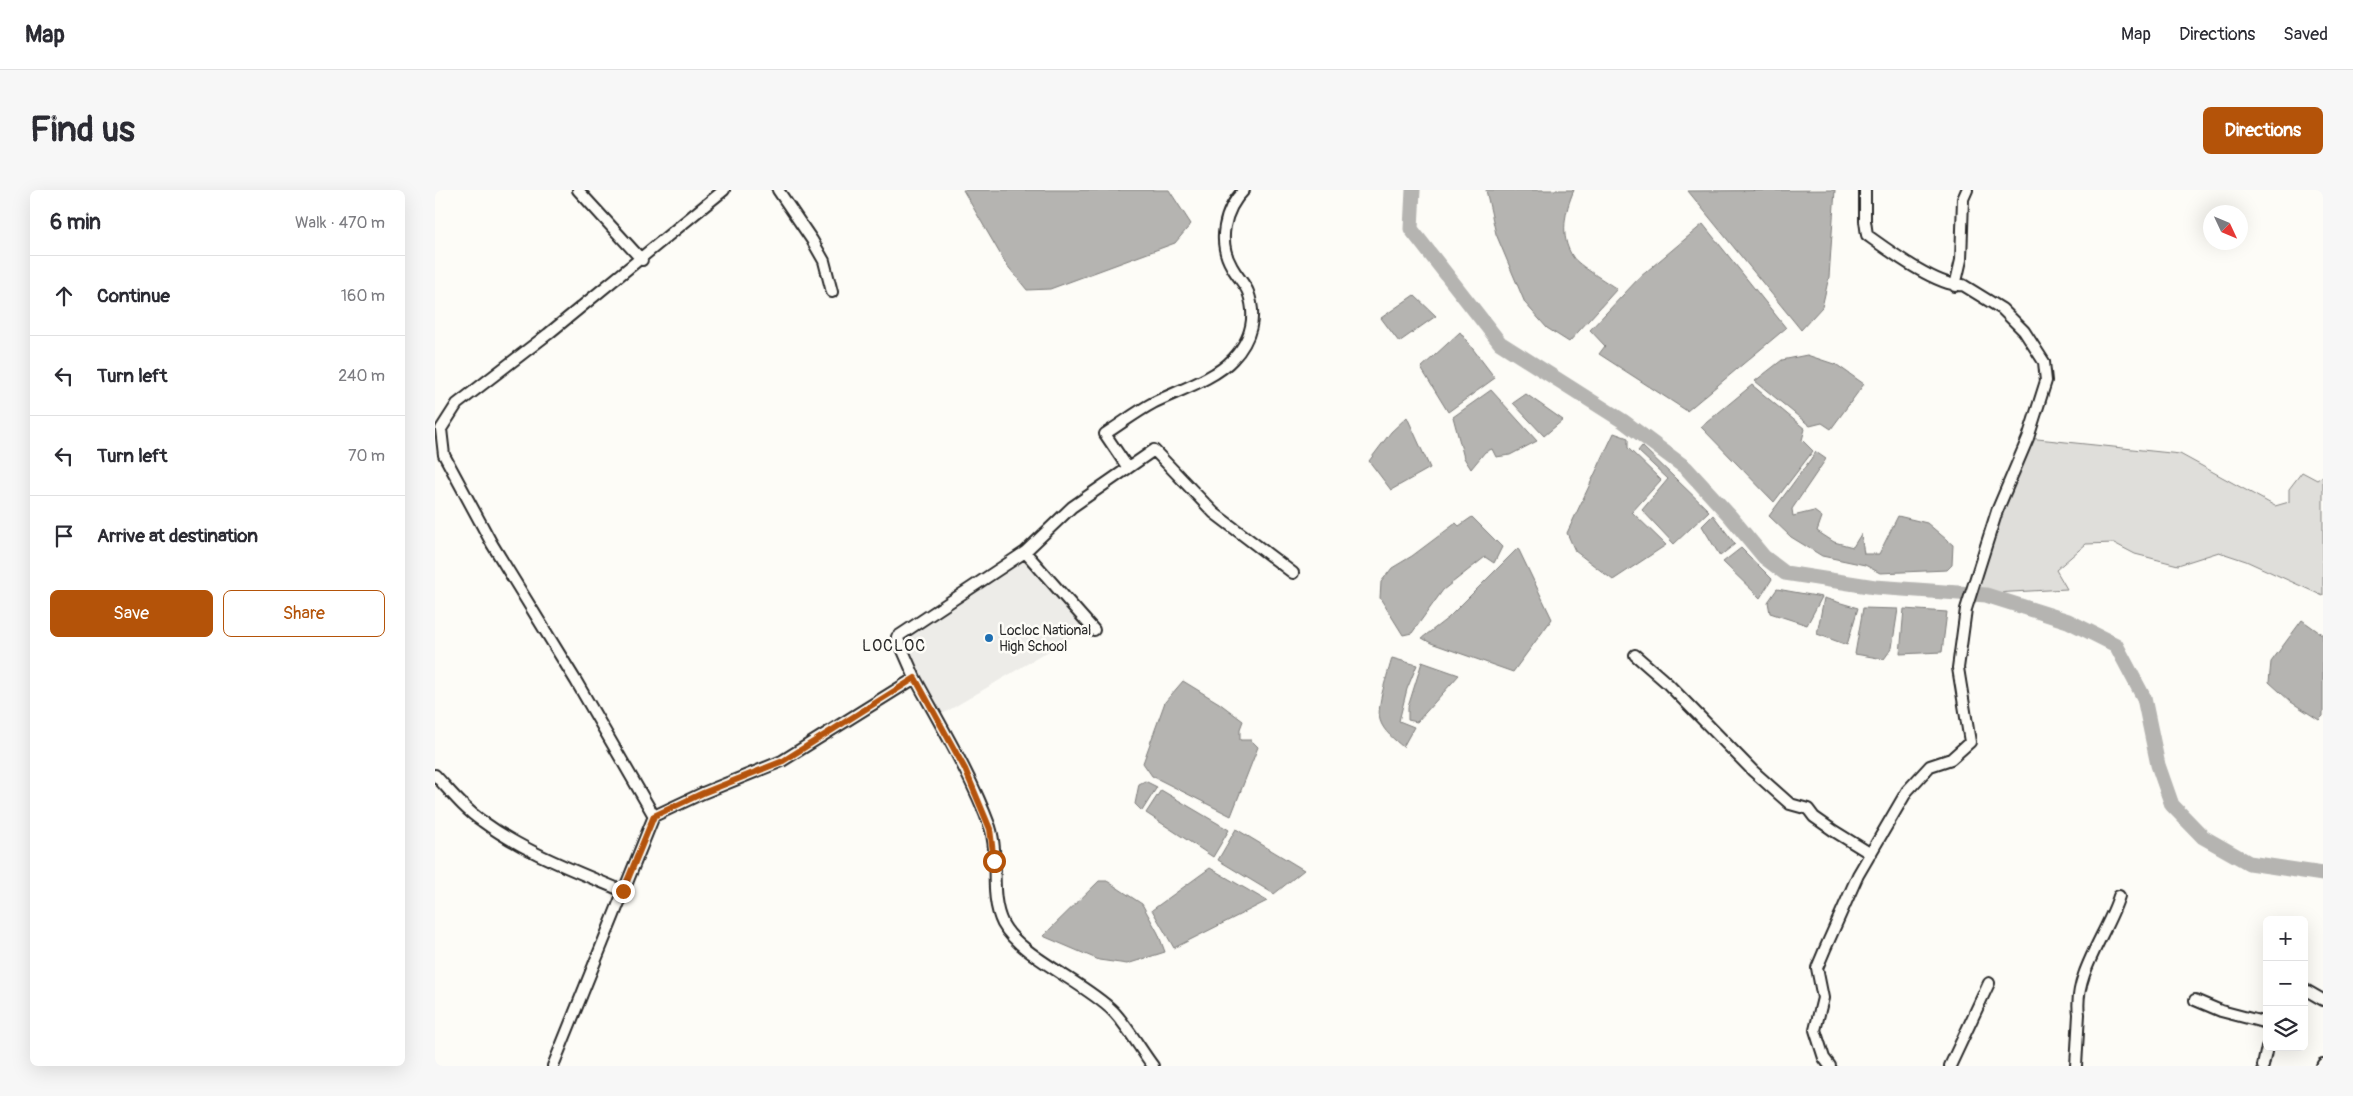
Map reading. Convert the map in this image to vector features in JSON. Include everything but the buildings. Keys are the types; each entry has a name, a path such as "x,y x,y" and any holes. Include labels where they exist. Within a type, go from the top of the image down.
{"street":[{"path":"578,190 642,260"},
{"path":"654,816 575,680 492,544 444,455 438,427 457,404 642,260 724,190"},
{"path":"778,190 824,261 832,292"},
{"path":"1128,468 1105,434 1151,404 1206,378 1232,360 1253,326 1248,291 1231,266 1225,252 1224,229 1235,199 1244,190"},
{"path":"1830,1066 1824,1058 1815,1030 1823,998 1817,968 1858,875 1907,791 1930,766 1951,759 1970,742 1958,668 1966,609 1997,511 2028,438 2046,381 2044,362 2024,331 2002,309 1963,285 1955,286 1922,271 1867,235 1865,190"},
{"path":"1955,286 1961,260 1963,199 1967,190"},
{"path":"1153,1066 1113,1012 1075,980 1025,949 1003,924 994,893 990,829 965,769 915,678 897,637 1025,552 1072,507 1154,450 1214,513 1293,573"},
{"path":"1025,552 1094,630"},
{"path":"1635,655 1667,683 1753,771 1790,804 1808,809 1814,817 1834,832 1871,854"},
{"path":"553,1066 654,816 703,793 783,761 915,678"},
{"path":"435,775 481,820 502,834 559,864 623,891"},
{"path":"2076,1066 2078,1006 2083,980 2119,896"},
{"path":"1950,1066 1989,983"},
{"path":"2308,991 2323,1000"},
{"path":"2195,1000 2221,1011 2263,1022"},
{"path":"2263,1066 2266,1051"}],"shaded area":[{"path":"963,190 1169,190 1191,224 1175,243 1050,289 1027,290 1006,264"},
{"path":"1486,190 1574,190 1568,206 1565,224 1566,241 1569,249 1576,260 1617,289 1569,342 1547,328 1525,303 1496,234"},
{"path":"1835,190 1829,277 1822,307 1801,330 1688,191"},
{"path":"1703,224 1786,328 1687,411 1599,354 1605,346 1590,330 1640,277"},
{"path":"1414,295 1436,316 1399,342 1381,318"},
{"path":"1460,332 1495,378 1448,412 1421,368"},
{"path":"1807,355 1837,365 1864,384 1831,429 1822,423 1810,426 1755,381 1782,360"},
{"path":"1752,385 1805,429 1802,440 1813,451 1774,502 1701,427"},
{"path":"1491,390 1537,441 1510,455 1496,457 1492,449 1485,452 1471,469 1464,458 1453,417"},
{"path":"1526,394 1563,420 1544,436 1513,403"},
{"path":"1407,417 1430,468 1391,490 1369,461 1391,432"},
{"path":"1614,433 1628,438 1628,448 1661,480 1632,512 1666,545 1613,580 1575,551 1567,533"},
{"path":"2028,438 2180,454 2275,506 2289,502 2289,489 2302,472 2317,480 2323,476 2323,596 2246,561 2219,552 2178,565 2135,554 2114,543 2086,544 2056,570 2067,589 1975,594 1978,570"},
{"path":"1642,446 1709,511 1674,544 1642,510 1668,479 1638,451"},
{"path":"1816,452 1826,459 1792,509 1793,516 1814,511 1822,517 1817,531 1834,542 1853,547 1861,534 1864,554 1879,554 1898,516 1927,523 1953,545 1952,565 1947,570 1880,573 1865,565 1822,556 1791,537 1769,516"},
{"path":"1713,515 1735,544 1720,556 1702,526"},
{"path":"1472,517 1502,547 1494,563 1485,557 1443,590 1412,633 1403,635 1380,598 1381,582 1392,568 1412,556 1456,523 1459,526"},
{"path":"1518,548 1552,619 1513,672 1431,643 1422,638 1448,618"},
{"path":"1741,548 1772,579 1760,598 1723,562"},
{"name":"Locloc National High School","path":"1023,558 1063,600 1086,629 939,716 927,686 903,644 910,632"},
{"path":"1777,589 1822,597 1807,625 1770,613 1768,602"},
{"path":"1824,598 1858,608 1847,645 1817,634"},
{"path":"1863,608 1898,609 1892,648 1884,659 1855,654"},
{"path":"1904,609 1947,612 1942,652 1900,654"},
{"path":"2302,620 2323,635 2323,716 2319,720 2291,702 2269,682 2271,662"},
{"path":"1392,658 1417,665 1407,689 1399,721 1414,727 1403,747 1384,728 1379,714 1381,698"},
{"path":"1422,662 1459,675 1417,722 1408,720 1408,707"},
{"path":"1183,681 1219,703 1243,721 1240,729 1240,740 1251,740 1258,747 1231,816 1152,776 1143,763 1165,702"},
{"path":"1145,781 1157,787 1142,811 1135,804 1139,784"},
{"path":"1161,790 1229,830 1213,857 1146,813"},
{"path":"1236,829 1304,870 1274,894 1218,860"},
{"path":"1210,868 1267,901 1174,948 1152,910"},
{"path":"1099,881 1107,881 1142,904 1158,933 1165,952 1127,964 1099,960 1043,936"}],"waterway":[{"path":"1413,190 1411,229 1500,343 1623,421 1686,468 1764,557 1785,573 1875,587 1986,595 2068,621 2116,645 2144,698 2158,765 2172,805 2203,837 2249,863 2323,874"}],"place":[{"name":"Locloc National High School","path":"989,638"}],"district":[{"name":"LOCLOC","path":"894,645"}],"route":[{"path":"623,891 654,816 703,793 783,761 915,678 965,769 990,829 994,861"}]}
